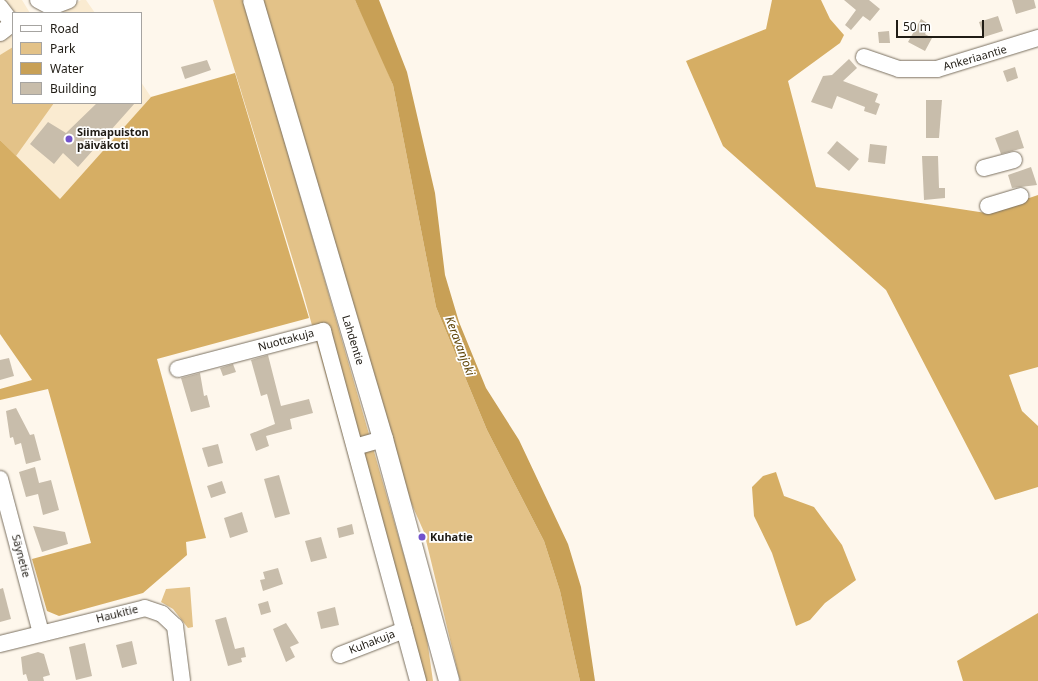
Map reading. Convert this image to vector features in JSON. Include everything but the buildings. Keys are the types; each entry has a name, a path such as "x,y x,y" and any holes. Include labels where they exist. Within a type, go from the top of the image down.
{"main road":[{"name":"Lahdentie","path":"253,0 383,439 449,681"}],"street":[{"path":"36,6 51,7 69,0"},
{"path":"0,7 8,27"},
{"name":"Ankeriaantie","path":"864,57 899,69 937,69 1038,38"},
{"path":"984,168 1014,160"},
{"path":"988,206 1020,196"},
{"name":"Nuottakuja","path":"178,369 323,330 418,681"},
{"path":"354,447 383,439"},
{"name":"Säynetie","path":"0,479 41,633"},
{"name":"Haukitie","path":"0,644 145,608 162,614 175,626 182,681"},
{"name":"Kuhakuja","path":"340,655 404,630"}],"shaded area":[{"path":"0,0 22,0 29,12 12,12 12,104 142,104 142,84 151,97 60,200 0,140"},
{"path":"81,0 86,0 94,12 62,12"},
{"path":"772,0 821,0 830,19 844,35 840,43 788,81 816,187 986,213 1038,195 1038,367 1009,375 1022,411 1038,426 1038,487 995,500 886,290 723,146 686,61 766,29"},
{"path":"235,73 309,318 157,359 206,538 186,542 187,555 143,593 59,616 47,611 32,559 91,543 48,389 0,400 0,389 32,380 0,334 0,140 60,199 151,97"},
{"path":"776,472 784,496 814,507 842,545 856,580 825,603 810,620 796,626 772,553 754,516 752,487 763,476"},
{"path":"1038,613 1038,681 963,681 957,661"}],"green space":[{"path":"213,0 244,0 426,632 433,681 411,681 303,293"},
{"path":"263,0 355,0 376,43 393,85 436,307 487,430 544,541 560,591 580,681 460,681 424,532 409,498"},
{"path":"12,48 12,104 53,104 16,156 0,140 0,55"},
{"path":"190,587 193,627 188,628 173,609 161,602 166,589"}],"water":[{"name":"Keravanjoki","path":"355,0 379,0 407,72 435,193 445,275 459,322 486,388 519,440 568,544 581,587 595,681 580,681 560,591 544,541 487,430 436,307 393,85"}],"place":[{"name":"Siimapuiston päiväkoti","path":"69,139"},
{"name":"Kuhatie","path":"422,537"}]}
